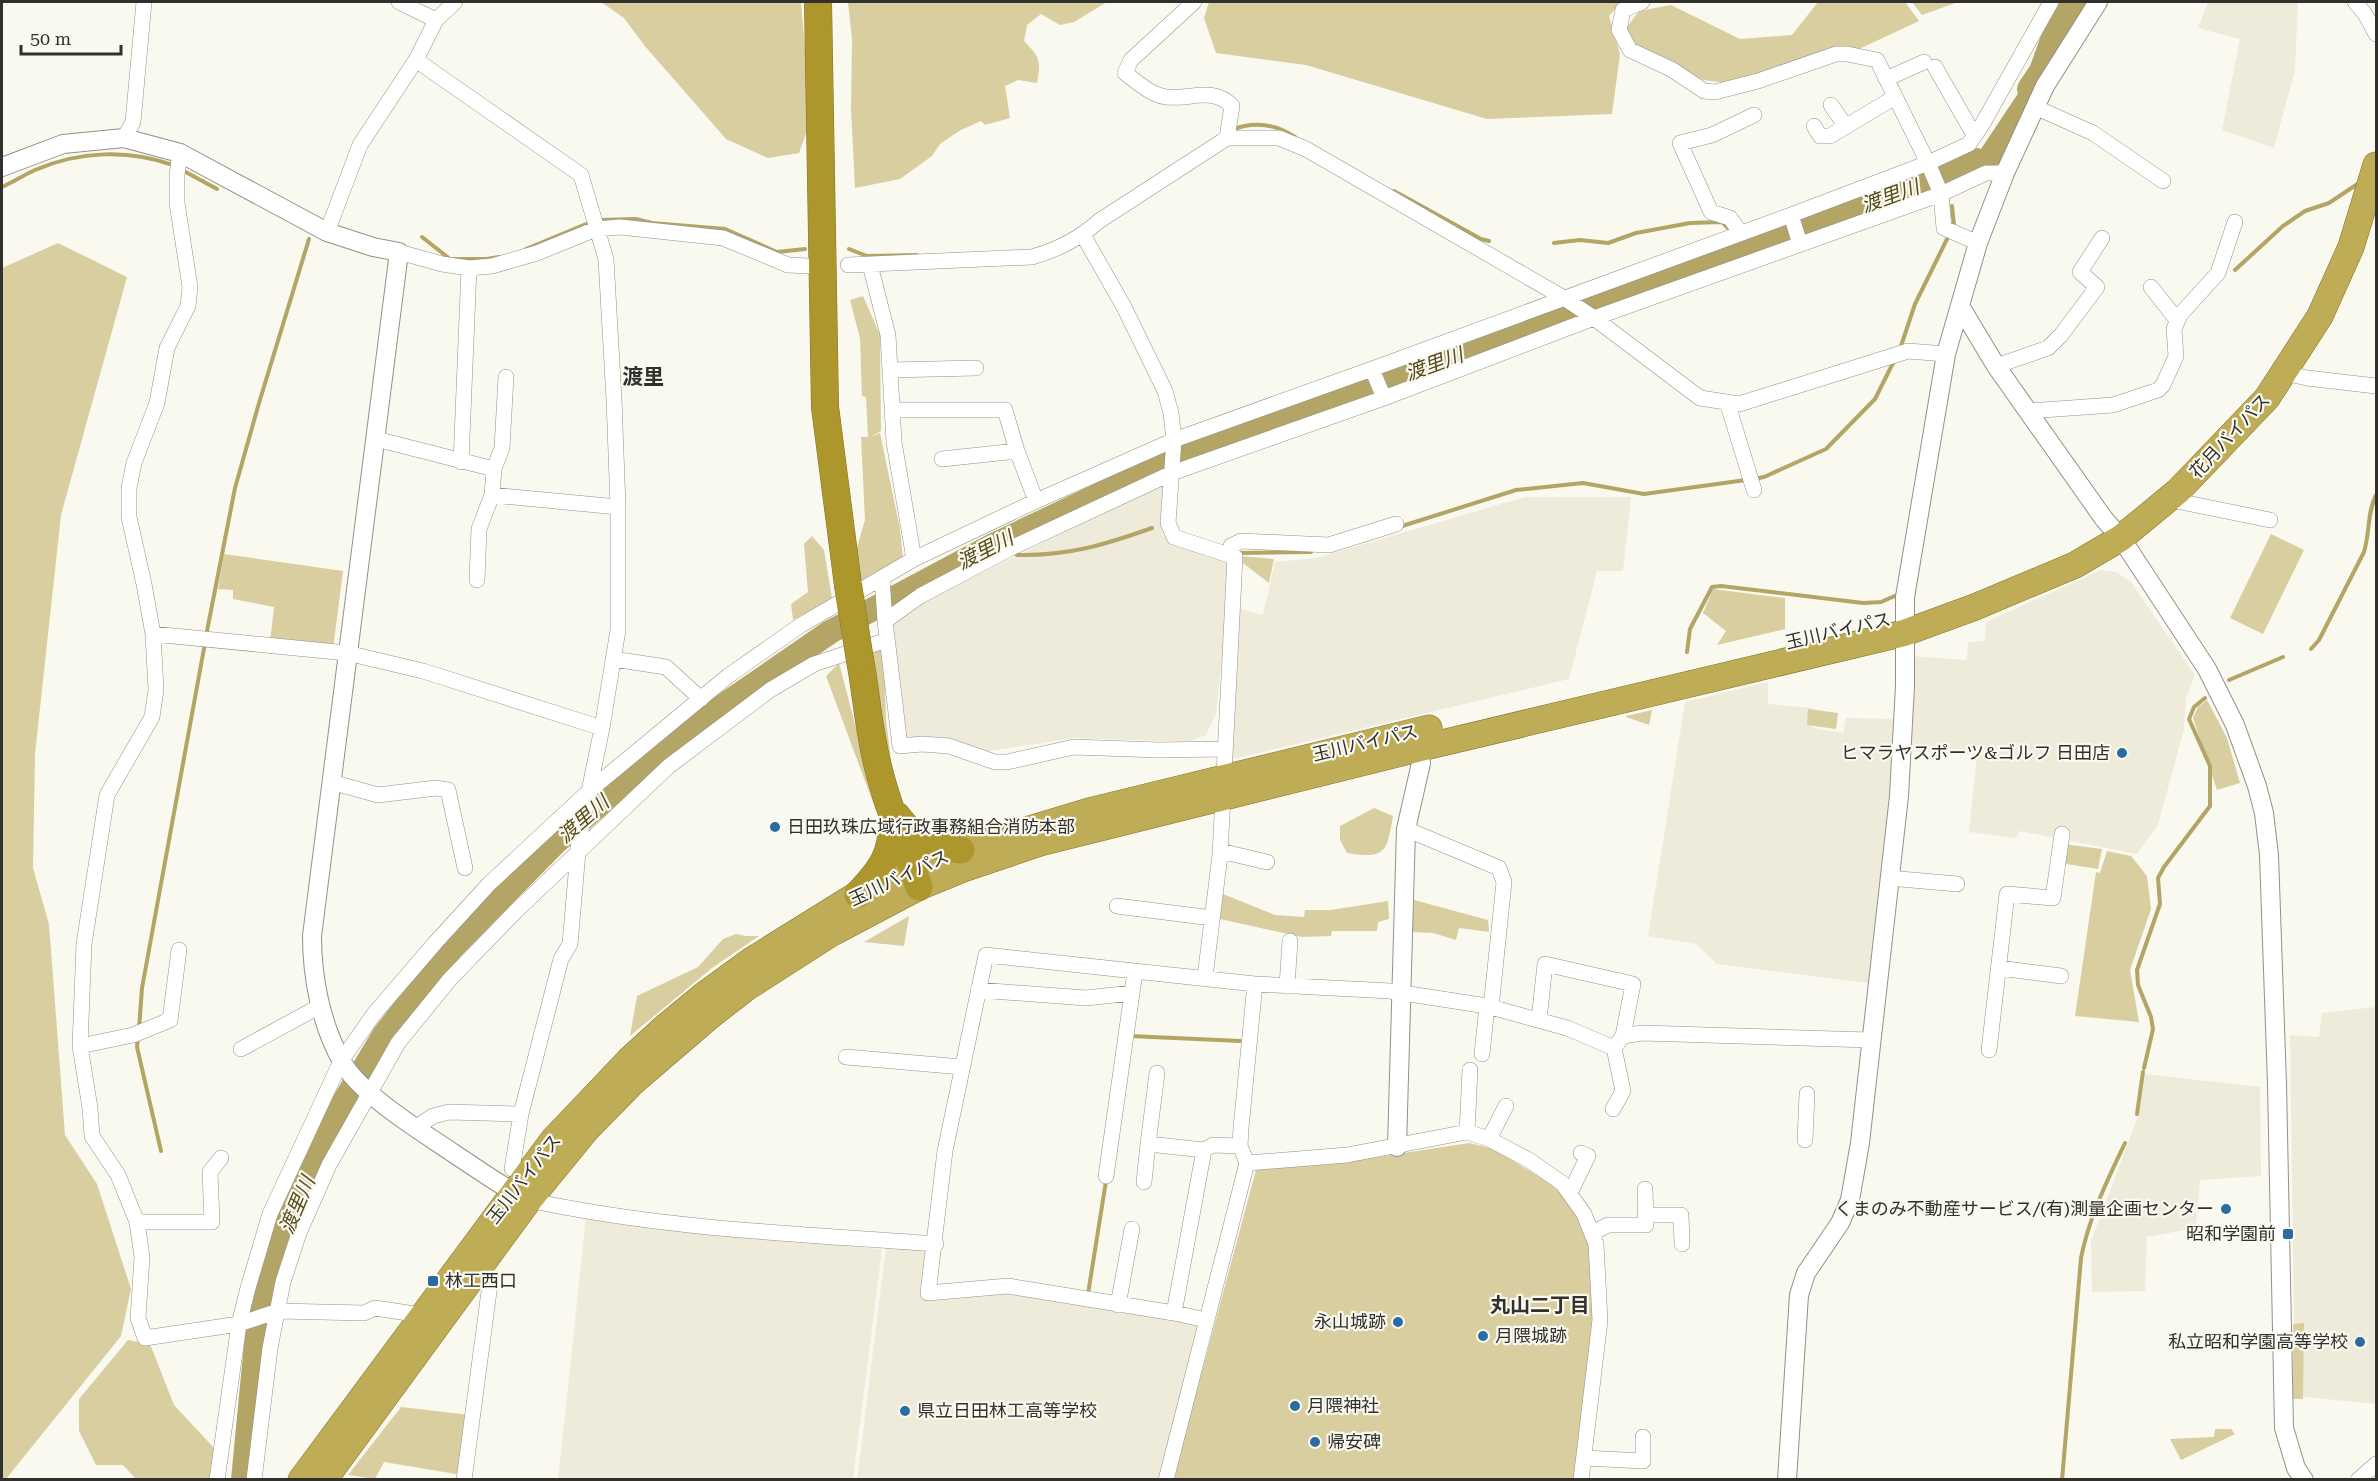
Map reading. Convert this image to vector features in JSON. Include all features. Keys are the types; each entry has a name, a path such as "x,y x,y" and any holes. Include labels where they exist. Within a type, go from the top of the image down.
{"highway":[{"path":"818,2 825,407 848,585 872,738 891,808 916,879"},
{"path":"833,2 843,408 844,553"},
{"name":"花月バイパス","path":"1904,624 1975,607 2075,565 2121,538 2167,499 2267,398 2320,316 2351,247 2376,165"},
{"name":"玉川バイパス","path":"324,1479 518,1187 567,1125 629,1060 704,995 752,960 858,894 963,868 1224,788 1904,624"},
{"name":"玉川バイパス","path":"301,1479 432,1316 485,1262 518,1187 587,1130 632,1083 710,1016 747,988 961,850 1093,810 1224,788"},
{"path":"891,808 910,832 922,842 938,848 961,850"},
{"path":"858,894 876,876 891,847 891,808"}],"street":[{"path":"124,138 133,122 144,2"},
{"path":"399,2 436,20"},
{"path":"327,232 360,145 416,60 436,20 455,2"},
{"path":"1194,2 1131,60 1125,73 1145,88 1162,96 1212,94 1222,98 1232,106 1228,132"},
{"path":"1642,2 1623,10 1619,30 1630,50 1671,69 1704,91 1715,92 1758,81 1836,54 1877,60 1941,194 1944,228 1969,239"},
{"path":"217,1479 239,1324 270,1214 341,1061 374,1014 489,884 589,791 728,676 801,625 914,559 1036,501 1174,440 1791,215 1928,163 1969,144 2051,2"},
{"path":"1787,1479 1799,1295 1806,1273 1840,1223 1850,1200 1860,1143 1899,796 1905,686 1905,597 1946,354 1960,306 1969,239 2005,173 2045,86 2098,2"},
{"path":"2355,2 2376,34"},
{"path":"416,60 581,175 606,259 618,507 618,630 579,845 570,944 561,959 521,1114 518,1187"},
{"path":"1886,79 1930,64 1974,135"},
{"path":"1814,126 1820,136 1830,136 1895,97"},
{"path":"1831,105 1846,127"},
{"path":"2035,107 2093,133 2163,181"},
{"path":"1741,233 1730,218 1711,212 1680,143 1712,135 1754,115"},
{"path":"848,266 1032,257 1047,253 1083,235 1099,221 1228,132 1279,138 1305,149 1564,298 1700,398 1739,404 1908,351 1946,354"},
{"path":"2,167 63,144 124,138 327,232 374,247 442,264 469,268 492,266 537,253 594,223 723,238 788,265 809,266"},
{"path":"179,163 177,203 190,287 188,306 167,348 157,403 134,463 129,488 129,517 153,634 156,690 152,717 107,795 84,944 80,1046 92,1136 118,1175 137,1222 142,1257 138,1318 145,1338 239,1324 278,1311 364,1313 375,1308 432,1316"},
{"path":"885,621 920,596 1009,549 1172,473 1384,398 1594,318 1941,194 1986,173 2005,173"},
{"path":"1791,215 1800,244"},
{"path":"2028,411 2113,405 2158,390 2163,385 2176,356 2173,340 2177,320 2218,273 2235,222"},
{"path":"1083,235 1124,307 1165,391 1171,413 1174,440 1168,524 1174,537 1235,557 1220,851 1205,977"},
{"path":"1996,366 2048,348 2061,335 2097,287 2080,272 2102,238"},
{"path":"399,252 312,936 312,962 320,1006 341,1061 369,1093 415,1128 518,1187 605,1214 716,1228 936,1244"},
{"path":"870,265 888,335 894,442 914,559"},
{"path":"461,462 469,268"},
{"path":"2151,287 2177,320"},
{"path":"1960,306 1996,366 2104,519 2121,538 2207,669 2235,725 2264,813 2269,855 2277,1084 2284,1428 2296,1468 2304,1479"},
{"path":"890,370 976,368"},
{"path":"1372,369 1384,398"},
{"path":"2284,373 2376,386"},
{"path":"477,580 479,529 492,495 494,469 502,448 506,378"},
{"path":"1727,402 1754,490"},
{"path":"892,410 1005,410 1017,451 1036,501"},
{"path":"376,440 494,469"},
{"path":"942,459 1017,451"},
{"path":"492,495 618,507"},
{"path":"2167,499 2270,520"},
{"path":"1230,555 1231,546 1241,541 1329,544 1396,524"},
{"path":"882,578 900,746 922,744 949,746 994,762 1007,762 1082,747 1166,750 1224,749"},
{"path":"153,634 347,653 423,671 602,728"},
{"path":"254,1479 267,1369 283,1282 299,1233 329,1165 398,1043 450,979 579,845 669,766 770,690 822,660 887,640"},
{"path":"613,659 666,667 701,699"},
{"path":"1397,1147 1406,829 1421,763 1419,740"},
{"path":"331,782 378,795 436,788 448,790 465,868"},
{"path":"1406,829 1498,868 1504,882 1482,1054"},
{"path":"1989,1050 2007,894 2053,898 2062,834"},
{"path":"1220,851 1266,862"},
{"path":"1889,878 1957,884"},
{"path":"1117,906 1212,918"},
{"path":"1287,986 1290,941"},
{"path":"80,1046 138,1033 170,1020 179,950"},
{"path":"1206,1320 1008,1286 928,1293 936,1244 945,1151 986,955 1255,984 1401,993 1489,1007 1618,1042 1642,1033 1870,1040"},
{"path":"1539,1020 1545,964 1633,984 1618,1042 1623,1091 1613,1109"},
{"path":"1999,968 2061,976"},
{"path":"1106,1176 1135,972"},
{"path":"1166,1479 1247,1163 1240,1146 1255,984"},
{"path":"978,990 1086,998 1132,993"},
{"path":"241,1049 320,1006"},
{"path":"846,1056 962,1067"},
{"path":"1467,1132 1470,1070"},
{"path":"1144,1182 1157,1073"},
{"path":"1805,1140 1808,1094"},
{"path":"1489,1139 1506,1106"},
{"path":"415,1128 433,1116 449,1112 521,1114"},
{"path":"1247,1163 1347,1155 1467,1132 1489,1139 1529,1160 1562,1183 1584,1214 1596,1244 1600,1320 1581,1479"},
{"path":"1148,1144 1204,1150 1213,1144 1240,1146"},
{"path":"1174,1313 1204,1150"},
{"path":"1570,1194 1588,1156 1581,1153"},
{"path":"137,1222 212,1222 210,1172 221,1158"},
{"path":"1592,1233 1608,1225 1646,1225 1645,1189"},
{"path":"1645,1215 1681,1215 1682,1244"},
{"path":"1118,1305 1132,1229"},
{"path":"464,1479 490,1284 485,1262"},
{"path":"1584,1458 1643,1461 1643,1437"},
{"path":"2358,1479 2376,1464"}],"shaded area":[{"path":"601,2 801,2 811,119 799,153 768,158 726,139 644,45 624,18"},
{"path":"848,2 1107,2 1074,22 1060,25 1041,14 1027,25 1024,41 1038,60 1037,83 1018,80 1005,86 1010,118 985,125 981,121 959,131 940,144 932,156 900,179 855,188 851,109 852,40"},
{"path":"1209,2 1622,2 1609,16 1620,54 1612,114 1487,119 1306,65 1216,53 1204,18"},
{"path":"1818,2 1905,2 1919,21 1857,50 1728,83 1703,80 1640,49 1624,31 1639,11 1671,5 1740,39 1792,35"},
{"path":"1912,2 1958,2 1922,15"},
{"path":"2065,2 2091,2 2057,57 2039,45"},
{"path":"2208,2 2298,2 2295,70 2274,148 2222,130 2240,39 2198,28"},
{"path":"2041,59 2053,66 1999,164 1952,185 1944,168 1979,152"},
{"path":"58,243 127,277 61,515 35,754 33,868 49,924 65,1135 97,1184 131,1289 121,1336 6,1479 2,1480 2,268"},
{"path":"863,296 880,335 881,431 871,437 880,433 900,529 903,559 857,585 853,561 865,520 861,437 868,437 866,397 862,396 860,338 850,300"},
{"path":"1165,483 1162,536 1227,562 1226,615 1216,714 1206,735 1188,742 1075,738 984,752 949,739 905,737 892,622 924,601"},
{"path":"1525,497 1631,497 1623,571 1597,571 1569,679 1229,760 1237,608 1263,615 1275,562 1316,558"},
{"path":"2271,534 2304,550 2263,634 2230,618"},
{"path":"812,536 824,550 832,598 793,620 791,604 808,592 804,544"},
{"path":"224,554 343,571 333,649 270,642 274,607 233,599 233,590 218,589"},
{"path":"1239,556 1274,559 1269,583 1239,560"},
{"path":"2101,570 2116,572 2131,582 2195,675 2186,699 2184,729 2158,825 2137,854 2020,831 2016,838 1969,832 1977,755 1905,751 1910,656 1967,660 1968,642 1985,641 1986,622"},
{"path":"1713,589 1785,598 1785,629 1717,645 1726,631 1703,613"},
{"path":"880,648 884,655 886,721 892,768 876,711 867,650"},
{"path":"839,663 881,824 826,676"},
{"path":"1768,682 1768,704 1813,708 1812,728 1843,733 1846,718 1898,719 1895,794 1875,984 1717,964 1696,944 1648,936 1685,702"},
{"path":"2207,700 2227,738 2240,783 2217,790 2193,718 2198,707"},
{"path":"1808,709 1838,713 1836,729 1807,725"},
{"path":"1652,710 1649,725 1626,717 1626,716"},
{"path":"1374,808 1393,816 1386,846 1377,854 1347,853 1340,840 1340,826"},
{"path":"2063,844 2102,849 2098,869 2060,863"},
{"path":"2107,851 2131,856 2147,876 2151,909 2130,970 2139,1022 2075,1016 2096,872 2100,873"},
{"path":"1223,894 1275,915 1304,917 1305,910 1331,910 1388,901 1389,919 1378,922 1377,931 1332,931 1331,936 1302,937 1220,919"},
{"path":"1414,900 1488,920 1489,932 1459,928 1456,940 1433,933 1412,932"},
{"path":"909,916 904,946 864,942"},
{"path":"736,934 759,936 712,968 630,1036 637,996 698,967 723,939"},
{"path":"2376,1007 2376,1404 2295,1396 2290,1035 2319,1037 2322,1013"},
{"path":"2145,1074 2260,1087 2261,1176 2200,1180 2196,1228 2147,1237 2145,1291 2092,1292 2091,1241 2140,1111"},
{"path":"1469,1143 1494,1149 1551,1184 1570,1204 1587,1234 1592,1271 1593,1326 1577,1479 1173,1480 1257,1166 1345,1162"},
{"path":"586,1217 728,1235 882,1249 853,1479 558,1480"},
{"path":"886,1247 928,1248 924,1296 1008,1289 1199,1323 1160,1479 857,1480"},
{"path":"2304,1323 2303,1399 2293,1399 2293,1324"},
{"path":"128,1340 150,1344 174,1405 215,1449 210,1479 136,1479 123,1465 96,1465 79,1431 79,1399"},
{"path":"401,1407 470,1415 462,1475 384,1462 375,1479 348,1475"},
{"path":"2215,1429 2231,1429 2235,1434 2181,1460 2170,1439 2214,1437"}],"waterway":[{"name":"渡里川","path":"2029,89 2041,71 2054,35 2073,2"},
{"path":"1231,130 1248,125 1264,125 1280,129 1295,137"},
{"path":"2,187 35,170 86,156 104,154 139,156 173,165"},
{"name":"渡里川","path":"243,1480 257,1334 263,1304 288,1220 343,1103 384,1035 452,948 554,844 672,741 830,632 993,545 1164,464 1958,171 1977,160"},
{"path":"182,170 217,189"},
{"path":"2235,270 2283,226 2305,211 2329,203 2359,183"},
{"path":"1394,191 1481,239 1489,241"},
{"path":"1952,206 1954,225 1952,229"},
{"path":"599,220 636,219 652,223 725,229 777,252 805,249"},
{"path":"526,249 591,222"},
{"path":"1554,243 1580,240 1608,243 1636,233 1690,223 1722,222 1729,229"},
{"path":"1900,349 1915,304 1949,235"},
{"path":"422,237 450,259 499,257"},
{"path":"206,636 235,488 309,239"},
{"path":"849,249 867,256 917,255"},
{"path":"1754,479 1764,477 1826,449 1875,399 1895,359"},
{"path":"1399,527 1516,490 1583,483 1644,494 1746,480"},
{"path":"2311,649 2319,640 2364,552 2371,509 2376,495"},
{"path":"1017,555 1053,554 1086,548 1152,528"},
{"path":"1240,553 1311,552"},
{"path":"1687,652 1690,629 1712,587 1721,586 1863,603 1881,602 1897,595"},
{"path":"139,1029 142,988 205,643"},
{"path":"2229,680 2283,657"},
{"path":"2144,1068 2153,1029 2151,1017 2138,985 2137,970 2160,904 2158,878 2210,806 2210,766 2189,719 2194,707 2205,698"},
{"path":"1130,1036 1240,1041"},
{"path":"138,1037 137,1047 161,1151"},
{"path":"2137,1114 2143,1072"},
{"path":"2062,1480 2081,1258 2084,1243 2105,1185 2125,1143"},
{"path":"1088,1294 1106,1181"}],"place":[{"name":"ヒマラヤスポーツ&ゴルフ 日田店","path":"2122,753"},
{"name":"日田玖珠広域行政事務組合消防本部","path":"775,827"},
{"name":"くまのみ不動産サービス/(有)測量企画センター","path":"2226,1209"},
{"name":"昭和学園前","path":"2288,1234"},
{"name":"林工西口","path":"433,1281"},
{"name":"永山城跡","path":"1398,1322"},
{"name":"月隈城跡","path":"1483,1336"},
{"name":"私立昭和学園高等学校","path":"2360,1342"},
{"name":"月隈神社","path":"1295,1406"},
{"name":"県立日田林工高等学校","path":"905,1411"},
{"name":"帰安碑","path":"1315,1442"}],"district":[{"name":"渡里","path":"643,377"},
{"name":"丸山二丁目","path":"1540,1305"}]}
